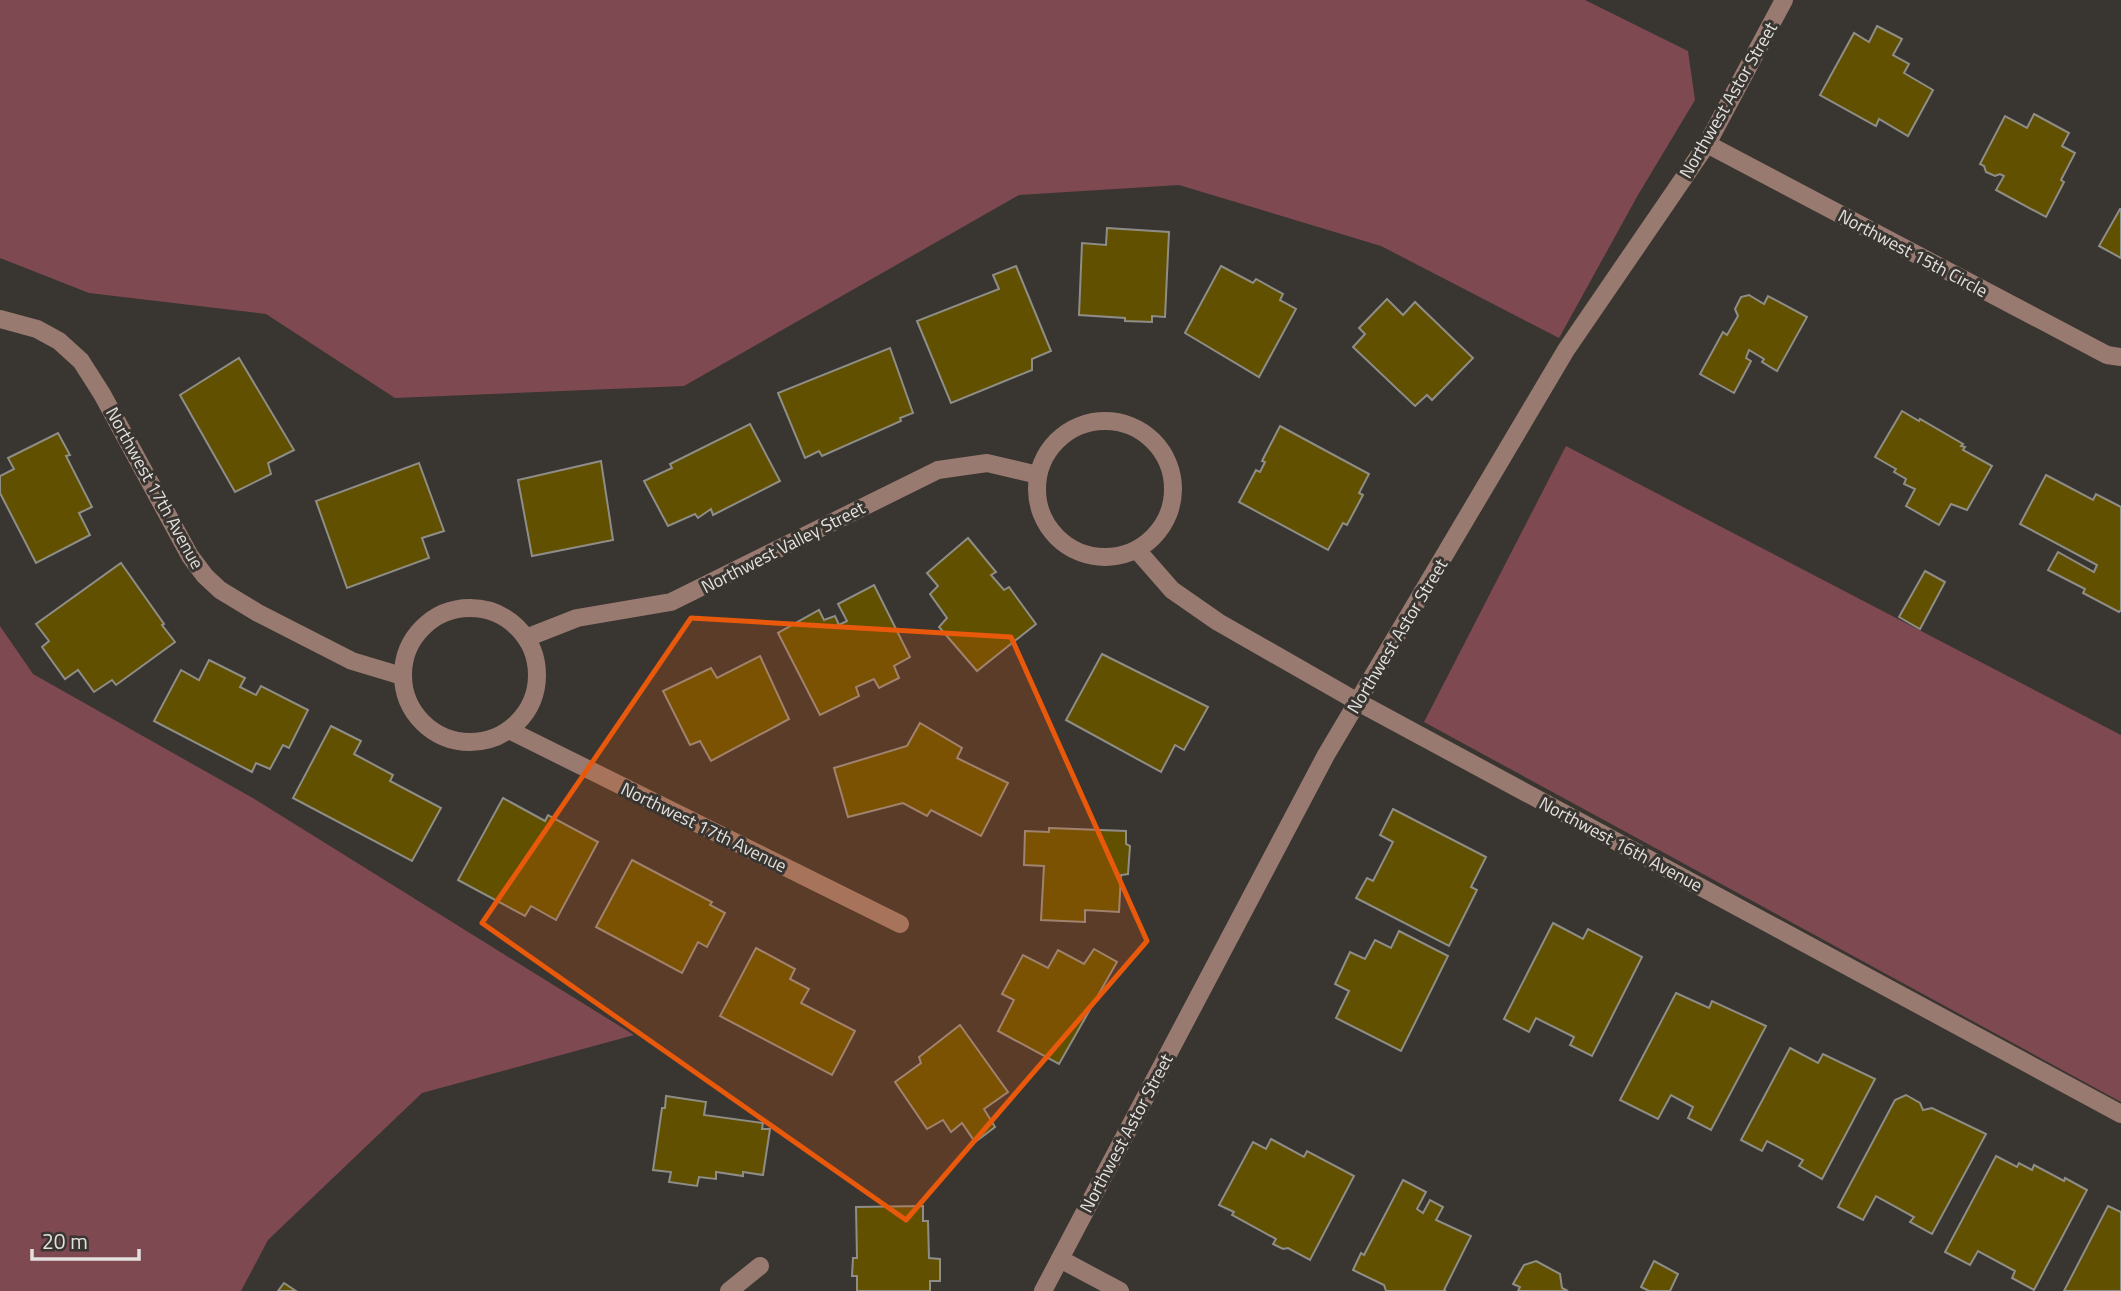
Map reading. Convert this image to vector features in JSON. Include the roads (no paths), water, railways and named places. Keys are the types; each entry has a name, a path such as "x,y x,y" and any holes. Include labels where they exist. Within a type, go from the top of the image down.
{"street":[{"name":"Northwest Astor Street","path":"1044,1291 1325,755 1566,350 1707,144 1784,0"},
{"name":"Northwest 15th Circle","path":"1707,144 2107,355 2121,357"},
{"name":"Northwest 17th Avenue","path":"0,319 37,329 59,341 80,361 102,394 190,556 220,590 258,613 352,661 402,677"},
{"path":"1097,421 1115,421 1132,426 1147,435 1168,461 1174,495 1170,512 1151,541 1137,551 1118,557 1080,553 1063,544 1040,513 1036,495 1043,459 1053,444 1081,425 1097,421"},
{"name":"Northwest Valley Street","path":"526,638 577,618 671,603 938,470 987,463 1038,475"},
{"name":"Northwest 16th Avenue","path":"1137,551 1172,590 1218,622 1358,702 2121,1114"},
{"path":"474,608 498,614 509,620 526,638 536,662 536,688 526,712 509,730 475,742 451,740 420,721 404,689 403,664 411,640 428,622 450,610 474,608"},
{"name":"Northwest 17th Avenue","path":"509,730 900,924"},
{"path":"1060,1259 1120,1291"},
{"path":"729,1291 760,1266"}]}
